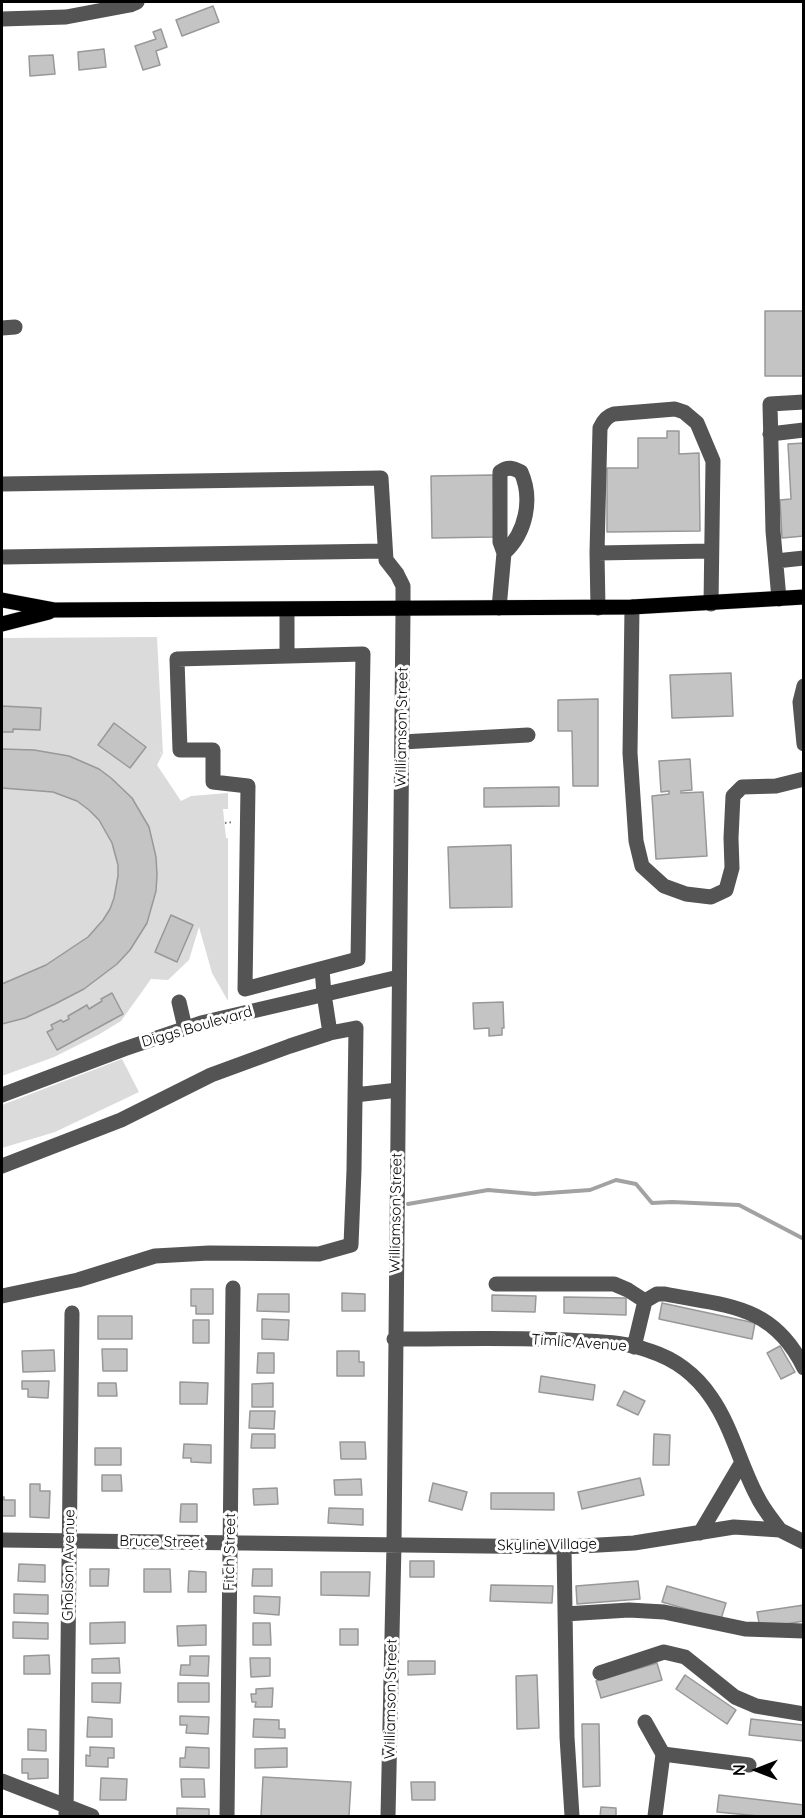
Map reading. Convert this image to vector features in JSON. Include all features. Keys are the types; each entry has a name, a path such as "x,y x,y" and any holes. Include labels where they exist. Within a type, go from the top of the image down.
{"main road":[{"path":"2,600 55,610 404,610 632,607 804,597"},
{"path":"2,624 55,610"}],"street":[{"path":"2,19 66,17 137,2"},
{"path":"778,599 770,404 804,402"},
{"path":"598,608 600,428 610,415 675,409 684,412 697,423 712,461 711,604"},
{"path":"770,434 804,430"},
{"path":"499,608 504,553 500,542 500,472 505,468 514,468 521,472 526,484 524,519 514,544 504,553"},
{"path":"2,484 381,478 385,551 2,556"},
{"name":"Williamson Street","path":"385,551 386,560 403,586 404,610 394,1339 394,1545 388,1816"},
{"path":"597,552 711,551"},
{"path":"776,561 804,558"},
{"path":"632,607 630,753 636,841 642,866 664,886 686,894 711,897 726,890 732,868 733,796 742,787 776,786 804,779"},
{"path":"287,610 287,656"},
{"path":"363,654 358,959 322,969 245,989 248,786 213,782 213,750 180,750 177,659 363,654"},
{"path":"804,686 800,714 804,744"},
{"path":"402,742 528,735"},
{"path":"322,969 330,1033"},
{"name":"Diggs Boulevard","path":"2,1095 185,1028 239,1013 399,977"},
{"path":"179,1002 185,1028"},
{"path":"2,1166 121,1120 211,1075 330,1033 356,1028 351,1245 319,1254 229,1253 155,1256 78,1280 2,1296"},
{"path":"355,1095 398,1090"},
{"path":"496,1284 614,1284 645,1301"},
{"name":"Fitch Street","path":"227,1816 233,1288"},
{"path":"634,1347 645,1301 657,1294 665,1294 736,1308 760,1316 789,1343 804,1368"},
{"name":"Gholson Avenue","path":"66,1812 72,1313"},
{"name":"Timlic Avenue","path":"394,1339 551,1339 600,1342 650,1350 672,1360 702,1384 722,1417 756,1495 780,1530"},
{"path":"700,1533 742,1462"},
{"name":"Timlic Avenue","path":"700,1533 734,1527 780,1530 804,1542"},
{"name":"Skyline Village","path":"394,1545 564,1547 634,1543 700,1533"},
{"name":"Bruce Street","path":"2,1540 394,1545"},
{"path":"564,1547 567,1737 572,1816"},
{"path":"565,1614 629,1610 664,1612 745,1629 804,1631"},
{"path":"600,1672 664,1652 685,1657 735,1697 756,1706 804,1714"},
{"path":"645,1722 663,1754 655,1816"},
{"path":"663,1754 749,1765"},
{"path":"2,1782 66,1812 92,1816"}],"shaded area":[{"path":"157,637 163,755 158,750 162,755 157,765 181,801 191,796 228,793 228,809 223,809 226,838 228,838 228,1001 212,973 199,927 189,960 168,980 151,979 121,1021 54,1057 2,1076 2,638"},
{"path":"122,1059 139,1092 55,1132 2,1148 2,1105"}],"building":[{"path":"213,6 219,22 182,36 176,20"},
{"path":"161,29 167,47 156,51 160,65 143,70 135,46 156,39 153,32"},
{"path":"104,49 106,67 79,70 78,52"},
{"path":"53,55 55,74 30,76 29,56"},
{"path":"765,311 804,311 804,376 765,376"},
{"path":"667,431 679,431 679,454 699,453 700,531 607,532 607,468 638,468 638,438 667,438"},
{"path":"804,443 804,536 782,538 780,500 791,499 788,444"},
{"path":"493,475 494,537 432,538 431,476"},
{"path":"731,673 733,716 672,718 670,675"},
{"path":"598,699 598,786 573,786 572,731 558,731 558,700"},
{"path":"2,706 41,708 40,730 13,729 13,732 2,732"},
{"path":"114,723 146,747 130,768 98,745"},
{"path":"2,749 34,750 69,756 99,769 111,778 132,798 149,827 156,857 157,875 156,891 147,923 130,950 117,964 84,989 25,1018 2,1024 2,984 46,965 88,937 110,909 118,876 118,865 112,843 99,820 77,801 53,792 2,788"},
{"path":"690,759 692,790 681,791 681,793 703,792 707,856 656,859 652,796 669,794 669,791 661,792 659,761"},
{"path":"559,787 559,806 484,807 484,788"},
{"path":"511,845 512,907 450,908 448,847"},
{"path":"171,915 193,925 177,962 155,952"},
{"path":"112,993 123,1014 57,1050 47,1032 53,1029 51,1025 69,1019 68,1016 87,1005 89,1009"},
{"path":"503,1002 502,1035 489,1036 489,1028 474,1029 473,1003"},
{"path":"191,1289 213,1289 213,1314 196,1314 196,1306 191,1306"},
{"path":"342,1293 365,1294 365,1311 342,1311"},
{"path":"258,1294 289,1294 289,1312 257,1311"},
{"path":"492,1295 536,1296 535,1312 492,1311"},
{"path":"564,1297 626,1298 626,1315 564,1313"},
{"path":"662,1303 755,1323 752,1339 659,1319"},
{"path":"98,1316 132,1316 132,1339 98,1339"},
{"path":"262,1319 289,1320 288,1340 262,1339"},
{"path":"193,1320 209,1320 209,1343 193,1343"},
{"path":"780,1346 795,1372 781,1379 767,1353"},
{"path":"102,1349 127,1349 127,1371 103,1371"},
{"path":"54,1350 55,1371 23,1372 22,1351"},
{"path":"337,1351 359,1351 359,1362 364,1362 364,1376 337,1376"},
{"path":"258,1353 274,1353 274,1373 257,1373"},
{"path":"541,1376 595,1385 593,1400 539,1392"},
{"path":"22,1381 49,1381 48,1398 28,1397 28,1389 22,1389"},
{"path":"180,1382 208,1383 207,1404 180,1404"},
{"path":"98,1383 116,1383 117,1396 98,1396"},
{"path":"273,1383 273,1407 252,1407 252,1384"},
{"path":"624,1391 645,1401 638,1415 617,1405"},
{"path":"250,1411 275,1411 274,1429 249,1428"},
{"path":"252,1434 275,1434 275,1448 251,1448"},
{"path":"654,1434 670,1435 669,1465 653,1465"},
{"path":"340,1442 365,1442 366,1459 341,1459"},
{"path":"184,1444 211,1445 211,1463 191,1462 191,1458 183,1458"},
{"path":"95,1448 121,1448 121,1465 95,1465"},
{"path":"102,1475 121,1475 122,1491 102,1491"},
{"path":"640,1478 644,1495 582,1509 578,1492"},
{"path":"361,1479 362,1495 335,1495 334,1480"},
{"path":"433,1483 467,1492 462,1510 429,1501"},
{"path":"30,1484 40,1484 40,1491 50,1491 49,1518 30,1517"},
{"path":"277,1488 278,1504 254,1505 253,1489"},
{"path":"491,1493 554,1493 554,1510 491,1509"},
{"path":"2,1497 4,1500 15,1500 15,1516 2,1516"},
{"path":"181,1504 197,1504 197,1522 180,1522"},
{"path":"329,1508 363,1509 363,1525 328,1523"},
{"path":"410,1561 434,1561 434,1577 410,1577"},
{"path":"19,1564 45,1565 45,1582 18,1581"},
{"path":"90,1569 109,1569 108,1586 90,1586"},
{"path":"144,1569 170,1569 171,1592 144,1592"},
{"path":"253,1569 272,1569 272,1586 252,1586"},
{"path":"189,1571 206,1572 206,1592 188,1592"},
{"path":"321,1572 370,1572 369,1596 321,1595"},
{"path":"638,1581 640,1599 577,1604 576,1586"},
{"path":"491,1585 553,1586 552,1603 490,1601"},
{"path":"667,1586 726,1603 721,1619 662,1602"},
{"path":"14,1594 48,1595 48,1614 14,1613"},
{"path":"254,1596 280,1597 279,1615 254,1613"},
{"path":"804,1605 804,1621 760,1628 757,1612"},
{"path":"13,1622 48,1623 48,1639 13,1638"},
{"path":"125,1622 125,1643 90,1644 90,1623"},
{"path":"253,1623 270,1623 271,1645 253,1645"},
{"path":"206,1625 206,1645 178,1646 177,1626"},
{"path":"340,1629 358,1629 358,1645 340,1645"},
{"path":"49,1655 50,1674 24,1674 24,1656"},
{"path":"190,1656 209,1656 208,1676 180,1675 181,1665 190,1665"},
{"path":"119,1658 120,1673 92,1673 92,1659"},
{"path":"250,1658 270,1658 270,1676 251,1677"},
{"path":"408,1661 435,1661 435,1674 408,1675"},
{"path":"657,1663 662,1680 601,1698 596,1681"},
{"path":"537,1675 539,1728 517,1729 516,1676"},
{"path":"685,1675 736,1710 727,1724 676,1689"},
{"path":"92,1683 121,1683 120,1703 92,1702"},
{"path":"178,1683 209,1683 209,1702 178,1702"},
{"path":"273,1688 272,1707 255,1707 256,1702 252,1702 251,1694 256,1694 256,1689"},
{"path":"180,1716 209,1717 208,1734 186,1733 187,1725 180,1725"},
{"path":"88,1717 112,1719 112,1737 87,1737"},
{"path":"254,1719 279,1720 279,1729 285,1729 285,1738 253,1737"},
{"path":"751,1719 804,1725 804,1741 749,1735"},
{"path":"582,1724 599,1724 600,1786 583,1787"},
{"path":"28,1729 46,1730 46,1751 28,1750"},
{"path":"90,1747 114,1748 114,1758 108,1758 108,1767 86,1766 86,1755 90,1756"},
{"path":"186,1747 209,1748 209,1768 180,1767 180,1758 185,1758"},
{"path":"287,1748 287,1767 255,1768 255,1749"},
{"path":"22,1759 48,1759 48,1778 28,1779 28,1773 22,1773"},
{"path":"263,1777 351,1782 349,1816 261,1816"},
{"path":"101,1778 127,1779 126,1800 100,1800"},
{"path":"181,1779 204,1779 205,1797 182,1797"},
{"path":"411,1782 435,1782 435,1800 412,1800"},
{"path":"719,1795 804,1805 804,1816 759,1816 717,1812"},
{"path":"601,1807 616,1808 616,1816 600,1816"},
{"path":"177,1808 209,1809 209,1816 177,1816"}],"waterway":[{"path":"408,1204 488,1190 534,1194 590,1190 616,1180 636,1184 652,1203 739,1205 804,1239"}]}
